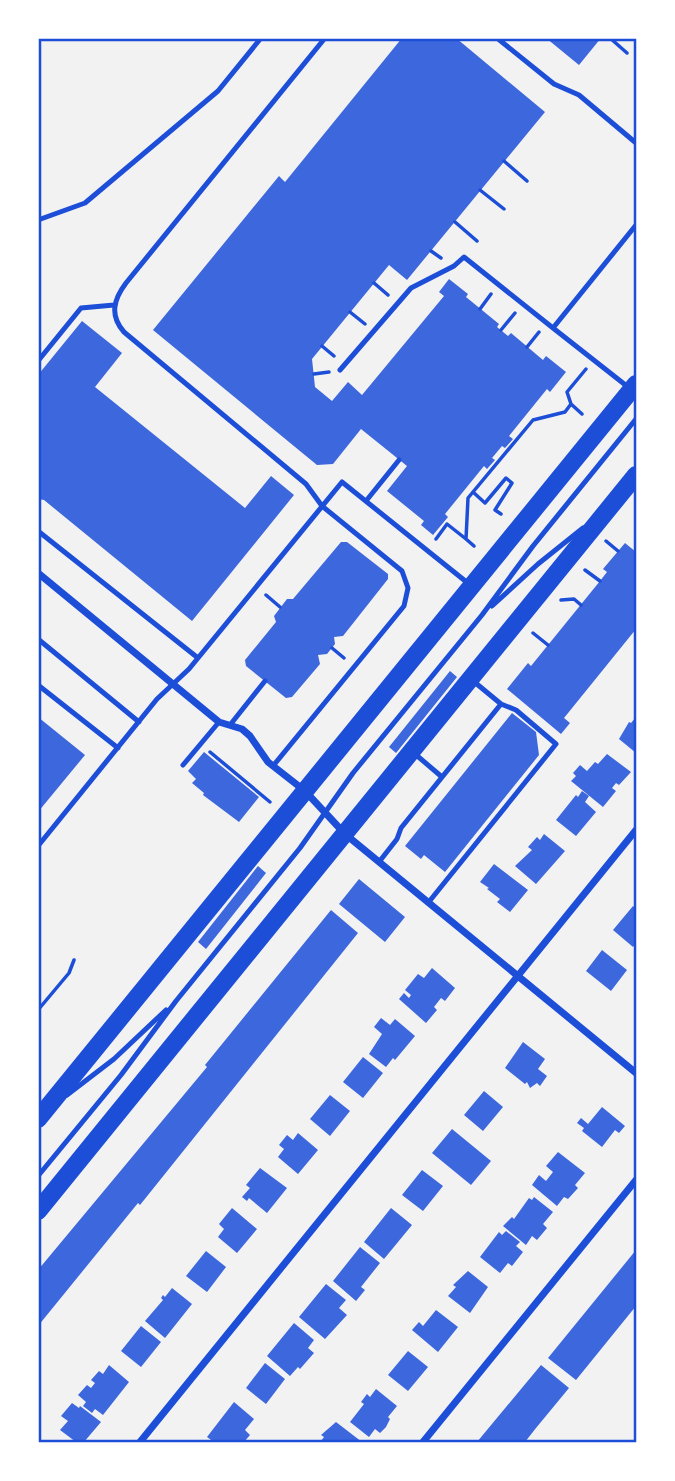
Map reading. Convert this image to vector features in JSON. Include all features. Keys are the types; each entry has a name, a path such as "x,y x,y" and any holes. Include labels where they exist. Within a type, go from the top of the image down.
{"main road":[{"path":"39,1118 634,387"},
{"path":"38,1211 636,475"}],"street":[{"path":"39,575 219,722 242,729 273,766 305,791 345,834 636,1073"},
{"path":"140,1443 636,830"},
{"path":"423,1443 636,1180"}],"lane":[{"path":"38,220 85,203 218,92 261,38"},
{"path":"273,766 404,606 407,594 405,576 398,567 322,506 306,484 124,332 117,323 114,305 126,282 325,38"},
{"path":"497,38 554,84 579,95 636,143"},
{"path":"554,328 636,225"},
{"path":"340,370 411,288 454,266 464,257 634,387"},
{"path":"38,361 81,308 114,305"},
{"path":"38,1176 292,859 352,773 482,615 533,546 636,419"},
{"path":"366,501 399,460"},
{"path":"38,846 157,699 198,658 342,482 471,586"},
{"path":"482,615 538,564 612,505"},
{"path":"38,531 198,658"},
{"path":"38,639 139,722"},
{"path":"428,902 556,744 516,710 501,704 471,679"},
{"path":"230,725 265,681"},
{"path":"38,685 118,748"},
{"path":"379,862 397,839 401,828 501,704"},
{"path":"183,765 219,722"},
{"path":"412,752 442,777"},
{"path":"39,1118 114,1059 176,1001"}],"path":[{"path":"610,38 627,53"},
{"path":"504,162 527,181"},
{"path":"480,190 504,209"},
{"path":"454,222 477,241"},
{"path":"431,251 441,259"},
{"path":"374,283 397,303"},
{"path":"501,330 506,324"},
{"path":"314,374 331,372"},
{"path":"574,384 567,392 571,404 582,414"},
{"path":"466,539 468,498 533,420 565,412 571,404"},
{"path":"497,452 503,456"},
{"path":"473,492 485,503 506,478 512,483 495,510 501,514"},
{"path":"435,539 447,524 474,546"},
{"path":"604,540 618,551"},
{"path":"581,567 600,581"},
{"path":"554,600 574,599 581,605"},
{"path":"272,600 280,607"},
{"path":"530,630 548,645"},
{"path":"332,648 344,658"},
{"path":"214,755 270,802"},
{"path":"38,1010 69,973 74,960"}],"building":[{"path":"402,38 456,38 545,112 407,280 389,265 312,359 315,387 332,401 348,382 362,395 444,296 439,292 449,279 468,294 466,297 499,324 497,327 508,336 511,333 543,360 546,356 566,372 550,392 547,389 509,436 513,439 505,448 502,446 492,458 495,460 487,469 484,466 445,514 448,517 433,535 421,525 424,521 387,491 407,466 361,429 333,464 317,465 153,330 279,176 285,182"},
{"path":"546,38 601,38 579,65"},
{"path":"82,321 122,353 95,387 245,508 271,476 294,495 192,621 44,500 38,499 38,375"},
{"path":"341,542 347,542 388,574 388,579 343,636 334,637 335,644 327,654 318,655 320,664 292,697 286,698 246,666 245,660 276,622 274,616 287,599 293,599"},
{"path":"625,543 636,552 636,629 564,718 570,723 561,734 507,689 528,663 531,666 600,581 607,572 603,569"},
{"path":"450,671 457,677 396,753 389,747"},
{"path":"512,713 536,732 539,755 445,872 424,855 421,859 405,846"},
{"path":"38,717 85,755 38,812"},
{"path":"636,717 636,753 619,739 629,722"},
{"path":"204,752 259,797 239,822 203,795 192,783 196,779 188,771"},
{"path":"607,754 631,772 619,785 616,783 612,788 616,791 603,807 571,781 576,776 573,773 580,765 587,771"},
{"path":"582,791 589,796 585,802 596,812 576,836 556,820"},
{"path":"544,834 565,851 536,884 515,866 532,850 528,847 537,837 540,840"},
{"path":"494,864 528,890 510,912 497,902 500,899 487,889 489,888 480,882"},
{"path":"258,866 266,873 206,949 198,942"},
{"path":"359,879 405,917 385,942 339,904"},
{"path":"633,906 636,909 636,943 633,947 613,930"},
{"path":"331,910 358,933 140,1205 138,1203 38,1326 38,1270 207,1067 205,1065"},
{"path":"602,950 627,970 611,991 586,971"},
{"path":"432,968 455,988 445,1001 441,998 434,1007 437,1010 426,1023 399,999 404,993 409,998 411,995 405,990 418,974 424,978"},
{"path":"381,1018 390,1025 395,1019 415,1036 386,1067 369,1054 382,1034 374,1027"},
{"path":"523,1042 545,1059 538,1069 547,1076 540,1086 537,1083 530,1088 527,1082 525,1084 505,1068"},
{"path":"363,1057 383,1073 363,1098 343,1082"},
{"path":"484,1091 503,1107 483,1131 464,1115"},
{"path":"330,1095 350,1111 330,1136 310,1119"},
{"path":"602,1107 625,1126 619,1133 615,1130 602,1147 582,1131 584,1128 577,1123 581,1118 588,1124"},
{"path":"452,1129 491,1161 471,1185 432,1153"},
{"path":"298,1133 318,1150 298,1174 278,1157 284,1149 279,1145 287,1135 293,1140"},
{"path":"558,1152 585,1173 575,1185 578,1188 568,1199 564,1197 557,1206 532,1185 539,1175 546,1181 553,1172 546,1166"},
{"path":"260,1168 287,1188 267,1213 249,1198 247,1201 242,1197 250,1188 246,1185"},
{"path":"422,1170 443,1186 423,1211 402,1195"},
{"path":"534,1197 553,1212 543,1224 547,1228 537,1240 532,1236 526,1245 503,1226 512,1217 514,1219 529,1198 532,1200"},
{"path":"232,1208 257,1229 237,1253 218,1237 224,1229 219,1224"},
{"path":"391,1208 412,1225 384,1259 364,1242"},
{"path":"506,1231 520,1242 516,1246 523,1252 512,1266 508,1263 500,1273 480,1257 499,1232 502,1235"},
{"path":"360,1247 380,1263 361,1287 365,1290 356,1301 333,1281"},
{"path":"636,1250 636,1306 576,1380 548,1358"},
{"path":"206,1251 226,1267 207,1292 186,1276"},
{"path":"468,1271 488,1287 470,1313 448,1296 456,1287 453,1285"},
{"path":"326,1284 346,1300 339,1308 347,1315 325,1339 299,1317"},
{"path":"172,1288 192,1304 165,1338 145,1321 163,1300 163,1295 165,1297"},
{"path":"436,1310 458,1327 438,1352 412,1330 419,1322 423,1326"},
{"path":"294,1323 314,1340 308,1348 314,1353 290,1376 267,1356"},
{"path":"141,1326 161,1342 141,1367 121,1351"},
{"path":"408,1351 428,1367 408,1391 388,1375"},
{"path":"265,1363 285,1379 266,1404 246,1388"},
{"path":"109,1365 129,1382 103,1415 95,1409 92,1413 83,1406 86,1402 78,1395 87,1385 91,1388 95,1383 91,1380 99,1371 103,1374"},
{"path":"541,1365 569,1388 525,1442 477,1442"},
{"path":"376,1389 397,1406 388,1417 390,1419 386,1427 380,1433 375,1429 369,1437 350,1422 364,1404 361,1402 367,1394 370,1397"},
{"path":"234,1402 254,1419 245,1430 250,1435 244,1442 214,1442 207,1437"},
{"path":"72,1403 101,1422 84,1442 76,1442 60,1430 68,1421 61,1416"},
{"path":"336,1422 362,1442 321,1441 324,1437 321,1435"}]}
